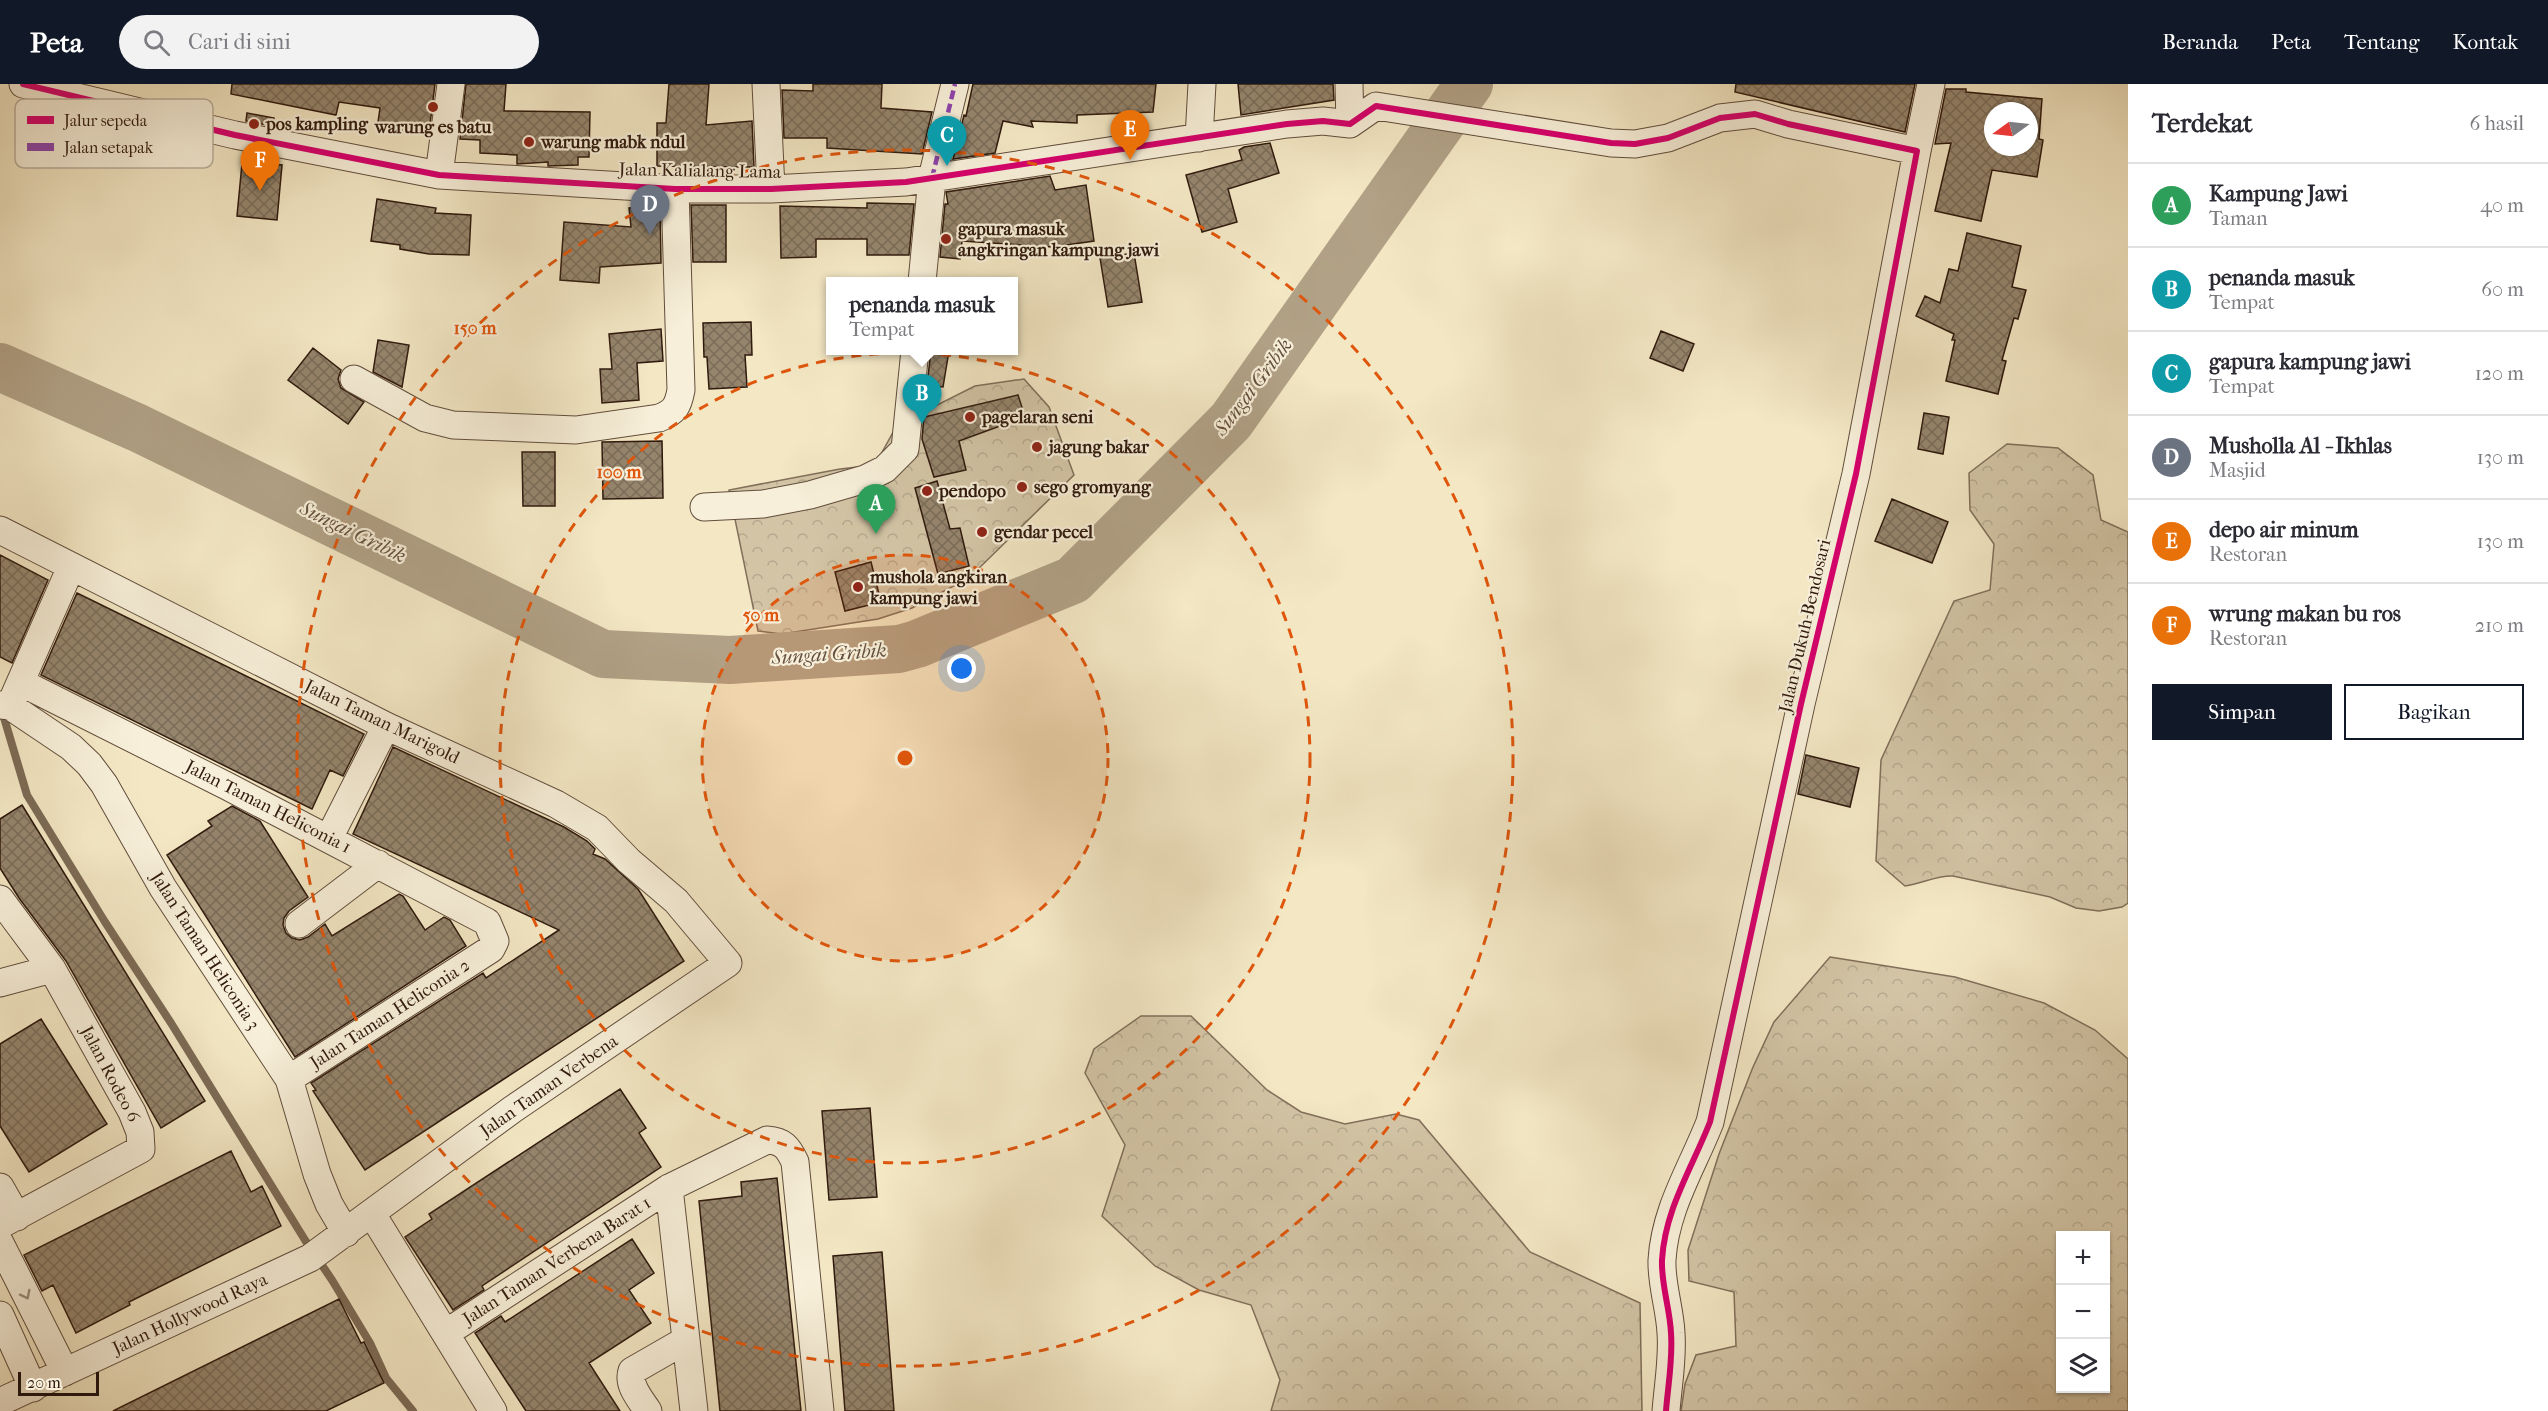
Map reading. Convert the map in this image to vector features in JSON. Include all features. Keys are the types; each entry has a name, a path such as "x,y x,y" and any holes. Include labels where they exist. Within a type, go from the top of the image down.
{"street":[{"name":"Jalan Kalialang Lama","path":"23,84 80,99"},
{"path":"439,175 452,84"},
{"path":"766,84 771,189"},
{"path":"922,277 932,178 955,84"},
{"path":"1199,138 1202,84"},
{"path":"1349,84 1350,124"},
{"name":"Jalan Dukuh Bendosari","path":"1666,1411 1671,1333 1662,1261 1667,1227 1677,1193 1710,1122 1801,704 1856,474 1931,84"},
{"path":"1350,124 1376,106 1611,144 1635,144 1668,138 1720,118 1755,114 1788,124 1917,151"},
{"name":"Jalan Kalialang Lama","path":"213,130 439,175 675,189 771,189 906,182 1287,124 1323,122 1350,124"},
{"path":"354,379 425,418 453,425 576,430 659,418 671,414 678,405 681,390 675,189"},
{"path":"704,507 763,504 810,495 865,478 885,469 905,449 915,355"},
{"name":"Jalan Taman Marigold","path":"0,530 386,726 556,804 597,828 629,861 676,901 728,963"},
{"path":"9,699 71,567"},
{"name":"Jalan Taman Heliconia 1","path":"9,699 329,838 487,922 495,940 492,949"},
{"name":"Jalan Taman Heliconia 3","path":"9,699 71,747 89,764 104,784 163,888 289,1079 328,1204 346,1233"},
{"path":"329,838 386,726"},
{"path":"299,924 378,864"},
{"name":"Jalan Rodeo 6","path":"0,899 52,969 132,1112 140,1132 141,1149 8,1221"},
{"name":"Jalan Taman Heliconia 2","path":"289,1079 492,949"},
{"name":"Jalan Taman Verbena","path":"372,1214 513,1109 728,963"},
{"path":"0,983 52,969"},
{"name":"Jalan Taman Verbena Barat 1","path":"446,1334 669,1188 767,1140 779,1141 789,1149 795,1162 820,1411"},
{"path":"0,1187 8,1221"},
{"name":"Jalan Taman Verbena Barat 1","path":"669,1188 694,1411"},
{"name":"Jalan Hollywood Raya","path":"0,1402 316,1254 372,1214"},
{"name":"Jalan Taman Verbena Barat 1","path":"372,1214 493,1411"},
{"path":"0,1243 65,1372"},
{"path":"0,1315 33,1388"},
{"path":"648,1411 633,1388 630,1376 632,1371 686,1340"}],"green space":[{"path":"1024,379 1049,407 1074,475 969,578 912,608 878,619 782,634 758,631 729,490 840,469 875,465 897,425 975,386"},
{"path":"2007,444 2058,448 2093,475 2101,520 2128,532 2128,903 2122,907 2099,911 2076,908 2050,897 1953,876 1905,886 1876,861 1881,760 1954,601 1990,590 1994,544 1970,510 1969,473"},
{"path":"1830,957 1955,977 2044,1003 2095,1030 2128,1059 2128,1411 1681,1411 1685,1384 1696,1355 1736,1346 1734,1292 1689,1281 1688,1250 1719,1154 1753,1067 1774,1022"},
{"path":"1141,1016 1191,1016 1267,1090 1301,1112 1345,1124 1396,1114 1419,1120 1530,1252 1640,1303 1642,1411 1271,1411 1280,1380 1251,1305 1199,1290 1155,1266 1102,1216 1125,1145 1085,1073 1094,1049"}],"building":[{"path":"232,84 435,84 429,132 411,130 411,133 377,129 380,108 339,102 336,115 231,94"},
{"path":"466,84 506,84 504,111 590,112 589,157 578,157 578,165 548,166 548,162 517,164 517,155 480,153 480,140 460,139"},
{"path":"669,84 709,84 706,125 752,121 754,167 657,166 657,123 666,123"},
{"path":"813,84 882,84 881,108 932,112 922,154 827,148 827,138 784,138 782,90 813,91"},
{"path":"973,84 1156,84 1153,112 1077,115 1077,123 1031,121 1033,127 1003,121 995,153 953,159"},
{"path":"1238,84 1333,84 1334,100 1241,115"},
{"path":"1736,84 1915,84 1905,132 1735,92"},
{"path":"1946,89 1966,89 1966,92 2042,99 2039,139 2043,140 2037,177 1992,170 1981,221 1935,211 1951,143 1935,144"},
{"path":"247,113 274,118 272,126 246,121"},
{"path":"1270,143 1279,173 1228,189 1237,222 1202,232 1186,175 1242,160 1239,150 1244,147"},
{"path":"243,153 264,157 262,163 282,165 277,220 237,216"},
{"path":"1050,176 1055,190 1086,185 1094,241 1052,247 962,241 960,259 940,257 945,204 948,204 946,192"},
{"path":"377,199 436,208 435,213 471,215 469,255 429,254 400,249 400,245 371,241"},
{"path":"867,203 914,204 909,255 867,255 867,239 816,239 816,257 781,258 780,206 867,208"},
{"path":"691,205 726,205 726,262 693,262"},
{"path":"660,206 661,263 600,267 599,283 560,280 564,222 631,227 629,208"},
{"path":"1967,233 2021,246 2012,287 2026,290 2018,319 2014,318 2002,360 2006,361 1998,394 1946,381 1955,340 1952,340 1954,334 1916,316 1925,296 1940,303 1949,269 1958,271"},
{"path":"1134,253 1142,302 1108,307 1100,258"},
{"path":"751,322 752,355 745,355 747,387 709,389 707,357 704,357 703,323"},
{"path":"661,329 663,361 637,363 639,400 602,403 600,369 612,369 609,334"},
{"path":"1661,331 1694,344 1683,371 1650,358"},
{"path":"378,340 409,345 402,387 373,372"},
{"path":"313,348 341,370 338,379 341,388 364,402 348,424 288,380"},
{"path":"931,355 948,355 943,387 927,385"},
{"path":"1018,395 1025,417 959,441 966,470 934,477 922,439 924,417"},
{"path":"1924,413 1949,417 1943,454 1918,449"},
{"path":"662,441 663,498 603,499 602,442"},
{"path":"522,452 555,452 555,506 523,506"},
{"path":"937,481 950,529 960,528 969,566 938,574 915,488"},
{"path":"1892,499 1948,522 1932,563 1875,541"},
{"path":"0,555 48,580 12,663 0,657"},
{"name":"mushola angkiran kampung jawi","path":"871,562 881,602 845,611 835,572"},
{"path":"77,593 364,734 343,776 330,770 312,809 41,675"},
{"path":"393,747 564,827 587,841 595,849 593,854 605,859 638,889 684,961 365,1170 313,1091 316,1090 311,1083 483,973 486,978 559,930 353,834"},
{"path":"1806,755 1859,768 1850,807 1798,794"},
{"path":"22,805 205,1101 161,1128 66,961 19,898 0,868 0,819"},
{"path":"232,806 260,821 308,897 289,911 284,918 283,925 286,933 292,938 300,940 308,937 325,924 332,936 399,894 403,896 425,930 444,917 450,920 466,946 295,1057 167,855 212,826 208,821"},
{"path":"41,1019 107,1124 29,1172 0,1126 0,1044"},
{"path":"620,1089 646,1128 639,1133 661,1167 482,1286 484,1290 453,1310 405,1237 432,1219 429,1214"},
{"path":"870,1108 877,1197 829,1200 822,1111"},
{"path":"231,1151 251,1192 262,1186 281,1226 129,1302 130,1305 76,1333 53,1285 42,1291 24,1255"},
{"path":"777,1178 801,1411 720,1411 699,1201 742,1196 741,1182"},
{"path":"632,1239 654,1273 629,1290 651,1323 589,1363 620,1411 526,1411 475,1333 501,1316 505,1322"},
{"path":"882,1252 894,1411 845,1411 833,1256"},
{"path":"339,1299 384,1383 326,1411 113,1411"}],"waterway":[{"name":"Sungai Gribik","path":"0,367 138,428 603,654 730,660 899,649 917,644 1073,580 1231,421 1469,84"},
{"path":"2,711 27,795 332,1280 370,1343 386,1378 413,1411"}],"marked path":[{"path":"932,178 955,84"}],"cycle path":[{"path":"23,84 85,99"},
{"path":"213,130 439,175 675,189 771,189 906,182 1287,124 1323,121 1350,124 1376,106 1611,143 1635,144 1668,138 1720,118 1755,114 1788,124 1917,151 1856,474 1801,704 1710,1122 1680,1189 1664,1241 1662,1269 1671,1343 1666,1411"}],"place":[{"name":"warung es batu","path":"433,107"},
{"name":"pos kampling","path":"254,124"},
{"name":"warung mabk ndul","path":"529,142"},
{"name":"depo air minum","path":"1130,160"},
{"name":"gapura kampung jawi","path":"947,166"},
{"name":"wrung makan bu ros","path":"260,191"},
{"name":"Musholla Al - Ikhlas","path":"650,235"},
{"name":"gapura masuk angkringan kampung jawi","path":"946,239"},
{"name":"pagelaran seni","path":"970,417"},
{"name":"penanda masuk","path":"922,424"},
{"name":"jagung bakar","path":"1037,447"},
{"name":"sego gromyang","path":"1022,487"},
{"name":"pendopo","path":"927,491"},
{"name":"gendar pecel","path":"982,532"},
{"name":"Kampung Jawi","path":"876,534"},
{"name":"mushola angkiran kampung jawi","path":"858,587"}]}
